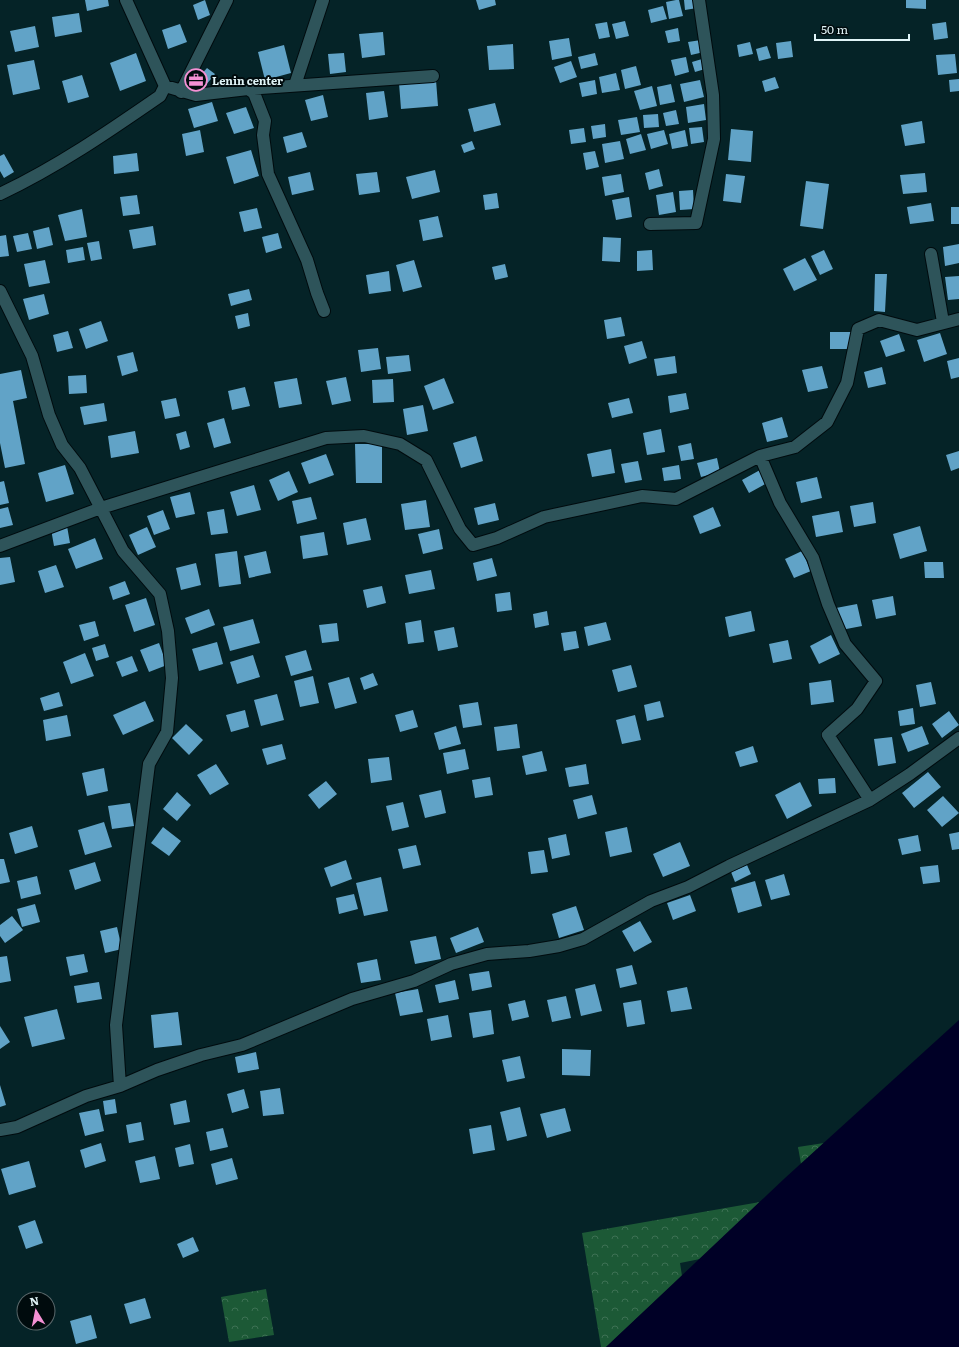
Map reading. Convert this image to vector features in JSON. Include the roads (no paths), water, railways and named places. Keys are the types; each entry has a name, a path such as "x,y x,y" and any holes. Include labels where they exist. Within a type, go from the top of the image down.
{"street":[{"path":"126,0 165,86 196,96 248,89 295,85 434,76"},
{"path":"181,92 227,0"},
{"path":"295,85 323,0"},
{"path":"650,224 696,222 714,139 713,95 700,0"},
{"path":"0,194 32,179 90,144 160,96 165,86"},
{"path":"248,89 254,93 265,121 263,135 268,174 307,260 324,311"},
{"path":"931,254 944,322"},
{"path":"0,291 32,356 50,415 62,445 80,468 123,551 160,594 168,631 172,678 167,732 148,764 116,1025 120,1086"},
{"path":"0,546 101,508 326,438 364,436 400,444 426,460 460,529 474,545 497,538 544,516 642,496 676,499 760,456 795,447 828,422 847,383 858,329 879,320 917,330 944,322 958,321"},
{"path":"760,456 780,504 813,558 828,604 846,644 876,681 857,709 828,735 870,800"},
{"path":"0,1130 17,1127 86,1096 120,1086 201,1055 242,1045 352,999 414,981 451,964 487,954 530,951 559,946 584,939 651,901 688,887 729,866 870,800 910,774 959,738"}],"water":[{"path":"959,1020 959,1347 606,1347 785,1178"}],"place":[{"name":"Lenin center","path":"196,80"}]}
